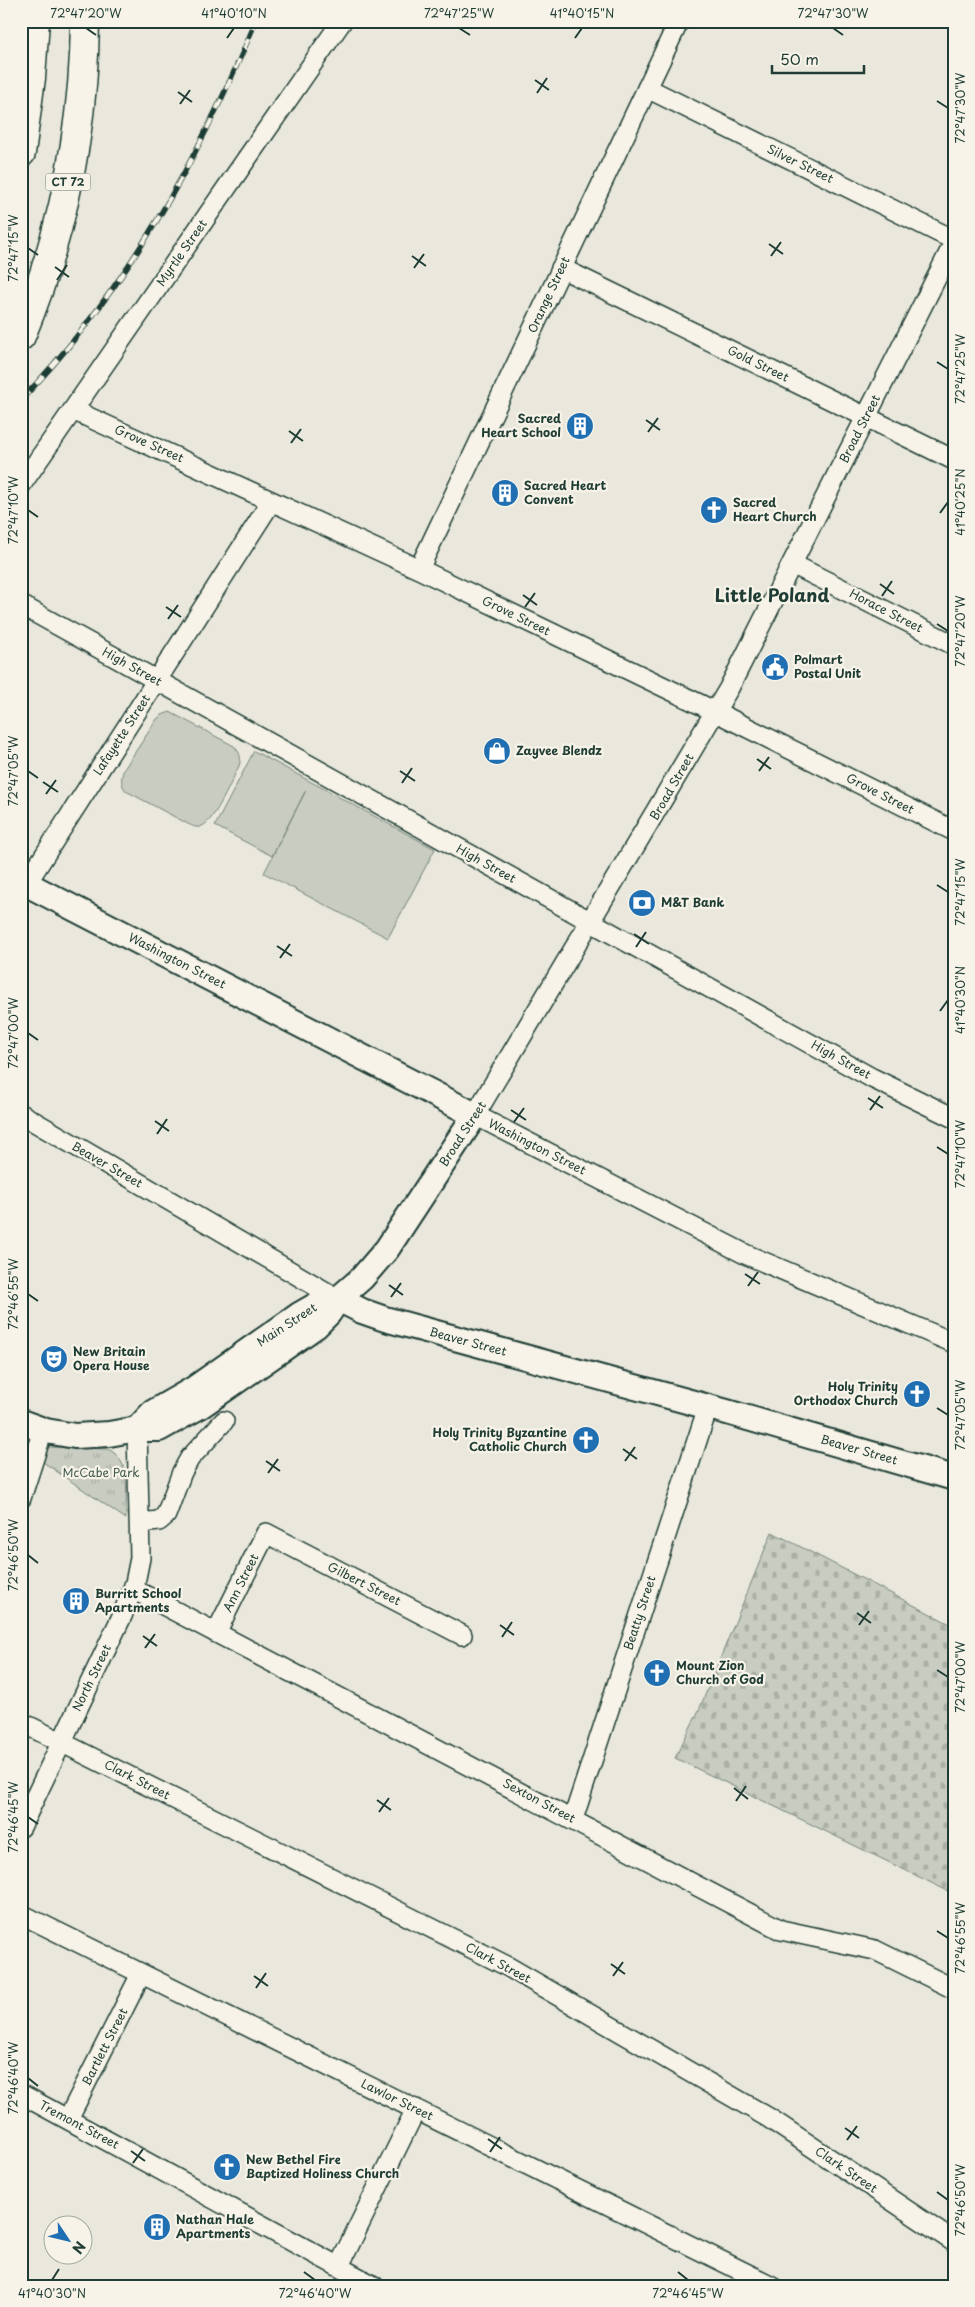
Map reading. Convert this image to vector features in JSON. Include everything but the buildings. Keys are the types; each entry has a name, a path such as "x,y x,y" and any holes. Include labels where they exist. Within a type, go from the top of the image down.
{"highway":[{"path":"21,153 32,78 35,21"},
{"name":"CT 72","path":"21,336 49,257 69,175 81,98 86,21"}],"main road":[{"name":"Washington Street","path":"23,885 475,1115"},
{"name":"Broad Street","path":"338,1299 362,1278 387,1249 475,1115"},
{"name":"Beaver Street","path":"338,1299 362,1312 385,1319 708,1407 954,1478"},
{"name":"Main Street","path":"32,1426 84,1436 137,1429 157,1430 191,1412 316,1326 329,1313 338,1299"}],"street":[{"name":"Myrtle Street","path":"21,485 342,21"},
{"name":"Orange Street","path":"419,569 679,21"},
{"name":"Silver Street","path":"647,88 954,241"},
{"name":"Broad Street","path":"475,1115 716,712 954,241"},
{"name":"Gold Street","path":"561,268 954,460"},
{"name":"Grove Street","path":"73,410 419,569 716,712 954,831"},
{"name":"Lafayette Street","path":"23,885 157,681 271,502"},
{"name":"Horace Street","path":"792,564 954,645"},
{"name":"High Street","path":"21,605 872,1078 954,1118"},
{"name":"Beaver Street","path":"21,1114 338,1299"},
{"name":"Washington Street","path":"475,1115 745,1254 954,1343"},
{"name":"Beatty Street","path":"573,1819 708,1407"},
{"path":"140,1523 159,1521 166,1516 182,1472 190,1458 224,1421"},
{"path":"21,1498 32,1426"},
{"name":"North Street","path":"21,1827 133,1589 140,1558 137,1429"},
{"name":"Ann Street","path":"216,1634 266,1533"},
{"name":"Gilbert Street","path":"266,1533 462,1635"},
{"name":"Sexton Street","path":"133,1589 781,1930 875,1950 954,1989"},
{"name":"Clark Street","path":"21,1722 505,1965 769,2118 954,2242"},
{"name":"Lawlor Street","path":"21,1914 772,2286"},
{"name":"Bartlett Street","path":"68,2119 141,1974"},
{"name":"Tremont Street","path":"21,2094 374,2286"},
{"path":"339,2266 416,2109"}],"green space":[{"path":"170,712 234,746 240,755 239,766 223,799 207,823 200,827 188,824 126,791 122,783 124,769 157,719"},
{"path":"254,751 435,849 388,938 264,873 306,790 272,856 215,826"},
{"name":"McCabe Park","path":"48,1447 108,1449 116,1454 121,1462 126,1480 126,1519 43,1462"},
{"path":"772,1532 954,1626 954,1894 675,1758 699,1710"}],"railway":[{"path":"21,400 59,358 94,314 156,222 210,124 256,21"}],"place":[{"name":"Sacred Heart School","path":"580,426"},
{"name":"Sacred Heart Convent","path":"505,493"},
{"name":"Sacred Heart Church","path":"714,510"},
{"name":"Polmart Postal Unit","path":"775,667"},
{"name":"Zayvee Blendz","path":"497,751"},
{"name":"M&T Bank","path":"642,903"},
{"name":"New Britain Opera House","path":"54,1359"},
{"name":"Holy Trinity Orthodox Church","path":"917,1394"},
{"name":"Holy Trinity Byzantine Catholic Church","path":"586,1440"},
{"name":"Burritt School Apartments","path":"76,1601"},
{"name":"Mount Zion Church of God","path":"657,1673"},
{"name":"New Bethel Fire Baptized Holiness Church","path":"227,2167"},
{"name":"Nathan Hale Apartments","path":"157,2227"}],"district":[{"name":"Little Poland","path":"772,596"}]}
